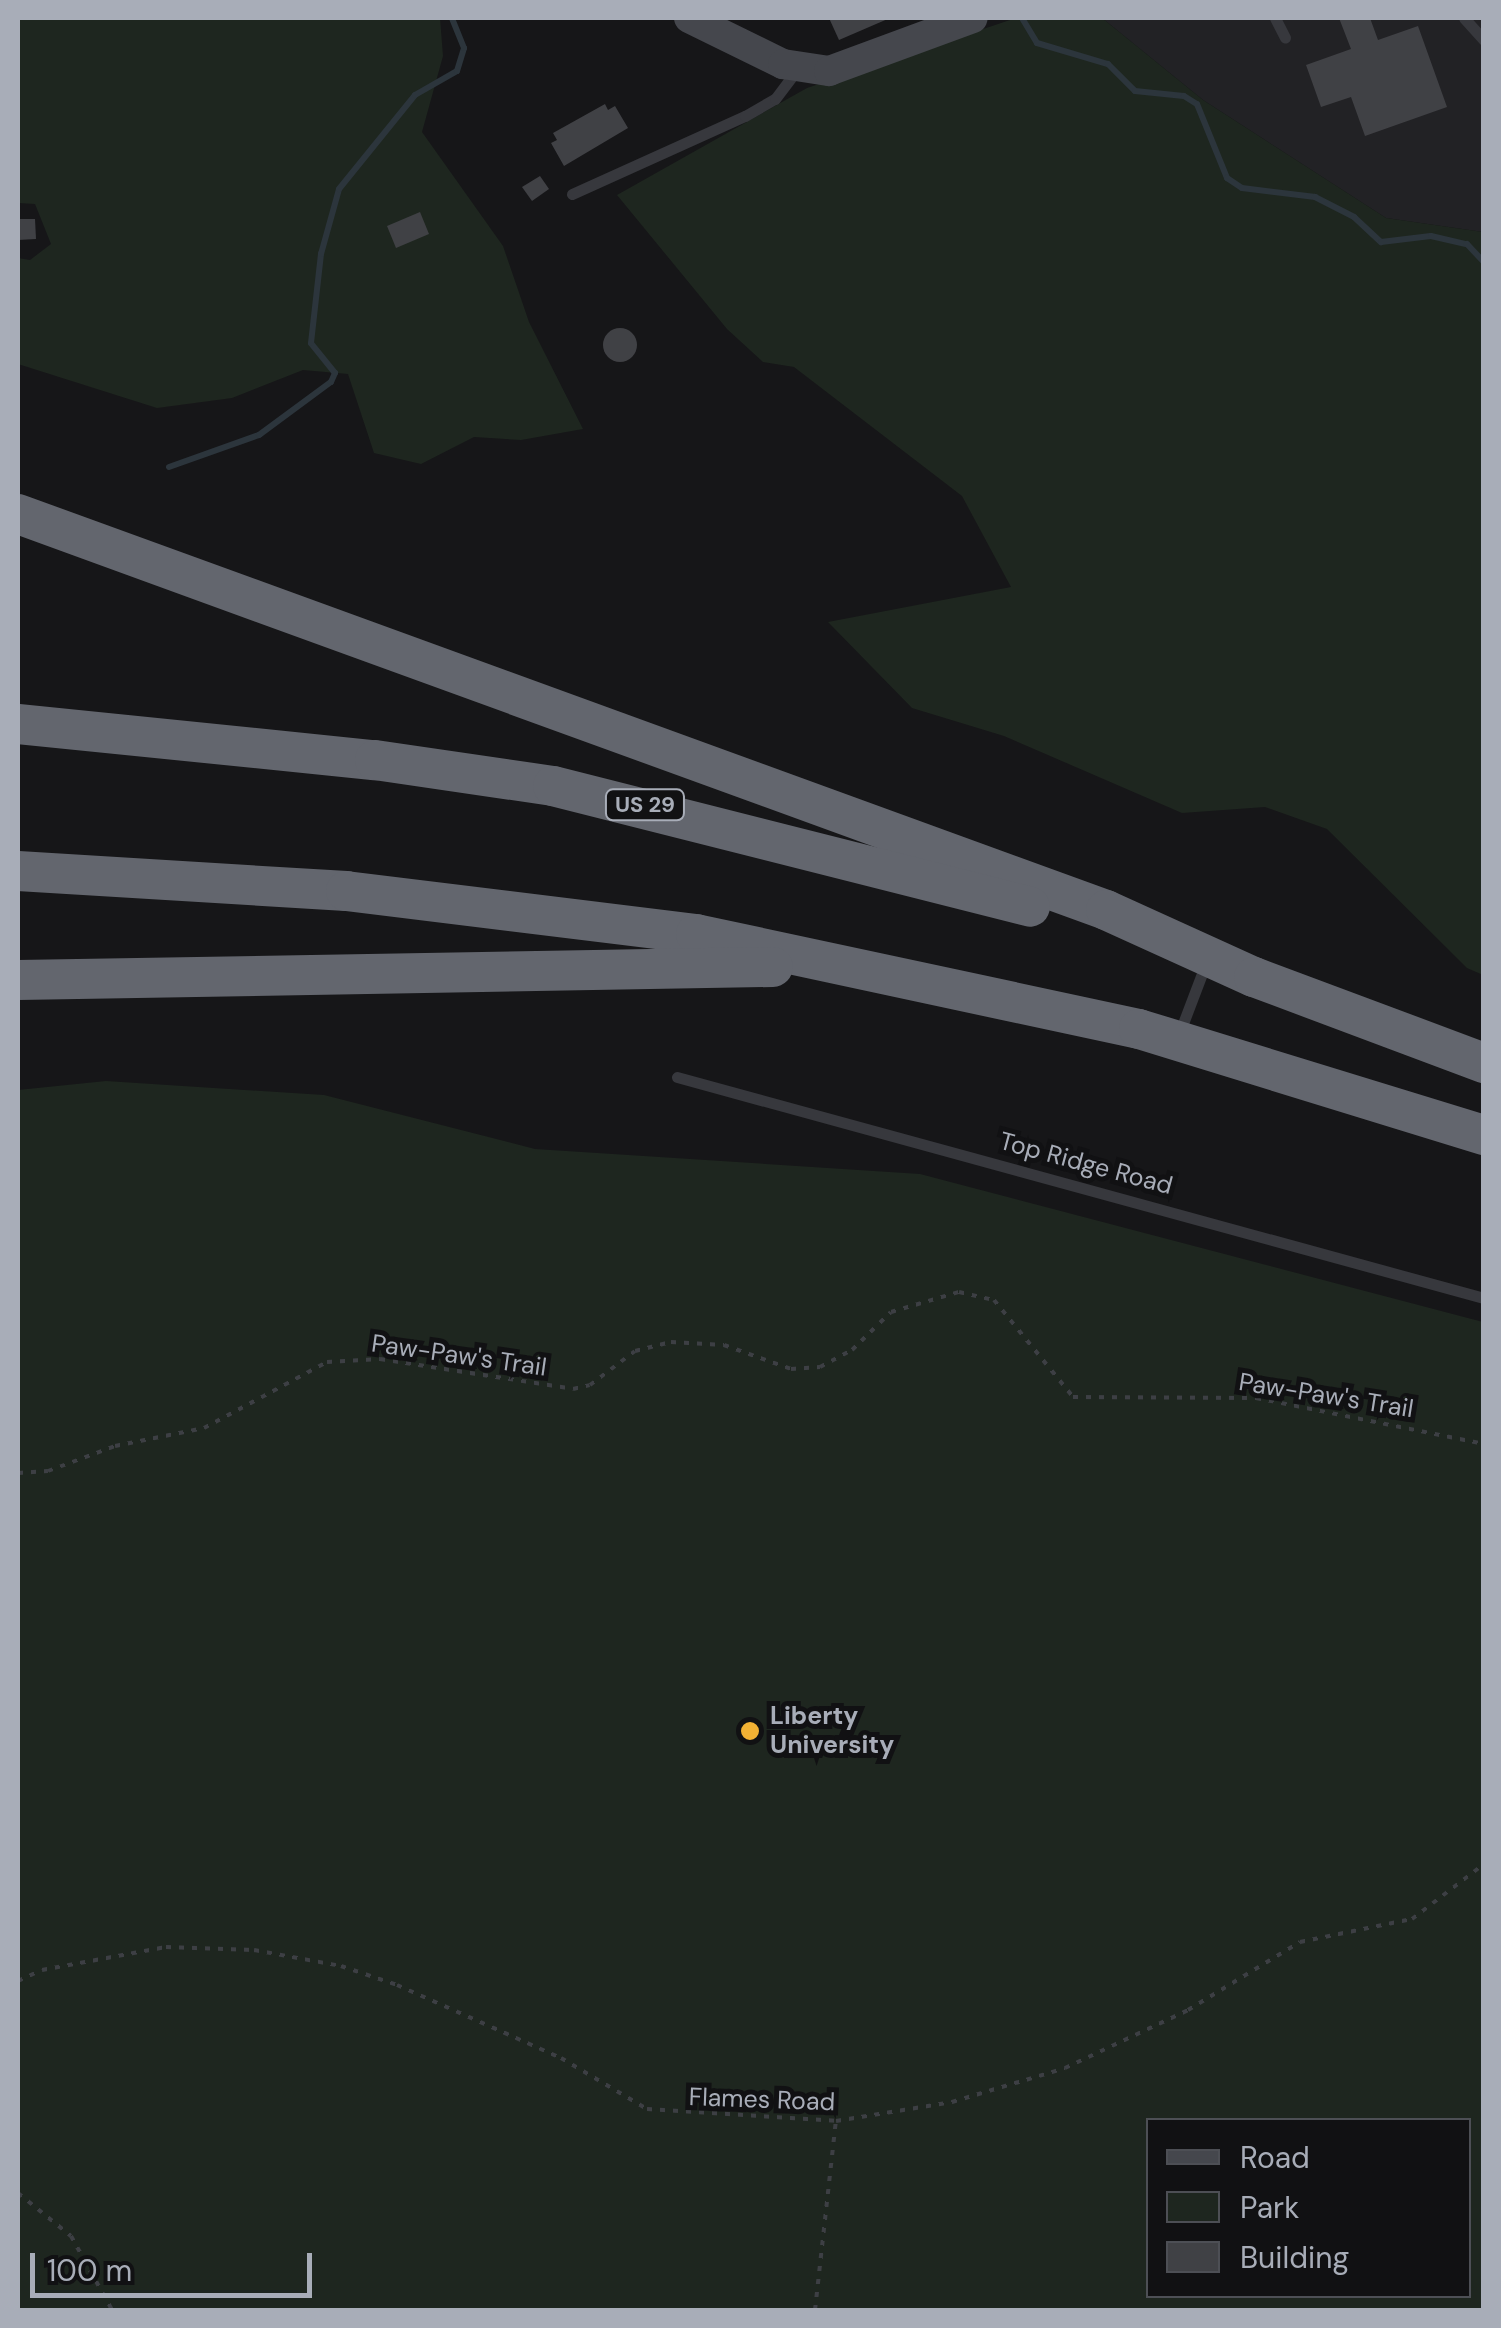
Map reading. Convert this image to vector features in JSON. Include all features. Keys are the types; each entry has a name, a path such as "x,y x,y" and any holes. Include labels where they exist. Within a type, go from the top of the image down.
{"highway":[{"path":"18,514 1106,910 1254,977"},
{"name":"US 29","path":"18,724 375,760 629,801 920,876 1254,977 1484,1063"},
{"path":"18,871 346,890 696,934 858,966 1176,1040 1484,1135"},
{"path":"18,980 858,966"}],"street":[{"path":"708,21 798,68 859,65 962,19"}],"lane":[{"path":"1275,18 1285,38"},
{"path":"1464,18 1484,40"},
{"path":"572,194 745,116 774,99 798,68"},
{"path":"1176,1040 1206,963"},
{"name":"Top Ridge Road","path":"676,1076 1484,1298"}],"path":[{"name":"Paw-Paw's Trail","path":"18,1473 48,1471 115,1446 204,1428 327,1362 380,1358 574,1388 590,1385 635,1351 671,1342 724,1345 791,1368 820,1367 852,1350 890,1312 960,1292 994,1300 1047,1373 1073,1397 1256,1398 1484,1444"},
{"name":"Flames Road","path":"18,1981 116,1954 166,1947 254,1950 340,1966 397,1985 561,2058 646,2109 836,2121 952,2102 1065,2068 1188,2010 1300,1942 1412,1919 1484,1864"},
{"path":"815,2310 836,2121"},
{"path":"18,2193 71,2236 112,2310"}],"shaded area":[{"path":"1102,18 1483,18 1483,232 1386,218 1203,100"}],"green space":[{"path":"18,18 440,18 443,56 422,132 503,246 529,322 583,429 521,440 474,437 421,464 374,453 348,374 303,370 232,398 157,408 18,364 18,258 30,260 51,244 35,204 18,203"},
{"path":"1016,18 1102,18 1203,100 1386,218 1483,232 1483,975 1467,968 1327,829 1265,807 1182,813 1004,736 912,708 828,622 1011,587 962,496 794,367 763,362 727,329 617,195 807,88"},
{"name":"Liberty University","path":"106,1081 324,1095 535,1149 920,1174 1483,1322 1483,2310 18,2310 18,1090"}],"building":[{"path":"829,18 890,18 839,40"},
{"path":"1339,18 1370,18 1378,40 1418,26 1447,107 1365,136 1351,97 1321,107 1306,65 1351,49"},
{"path":"605,104 608,110 615,106 628,128 564,166 551,143 557,140 553,133"},
{"path":"540,176 549,189 532,201 522,187"},
{"path":"420,212 429,234 396,248 387,226"},
{"path":"18,219 35,219 36,239 18,240"},
{"path":"620,328 632,333 637,345 632,357 620,362 608,357 603,345 608,333"}],"waterway":[{"path":"169,467 259,435 331,382 335,373 311,343 321,254 339,189 415,95 457,71 464,48 452,18"},
{"path":"1022,18 1037,43 1108,64 1135,91 1184,96 1197,104 1227,178 1242,188 1315,197 1354,217 1381,242 1431,236 1467,244 1484,262"}],"place":[{"name":"Liberty University","path":"750,1731"}]}
